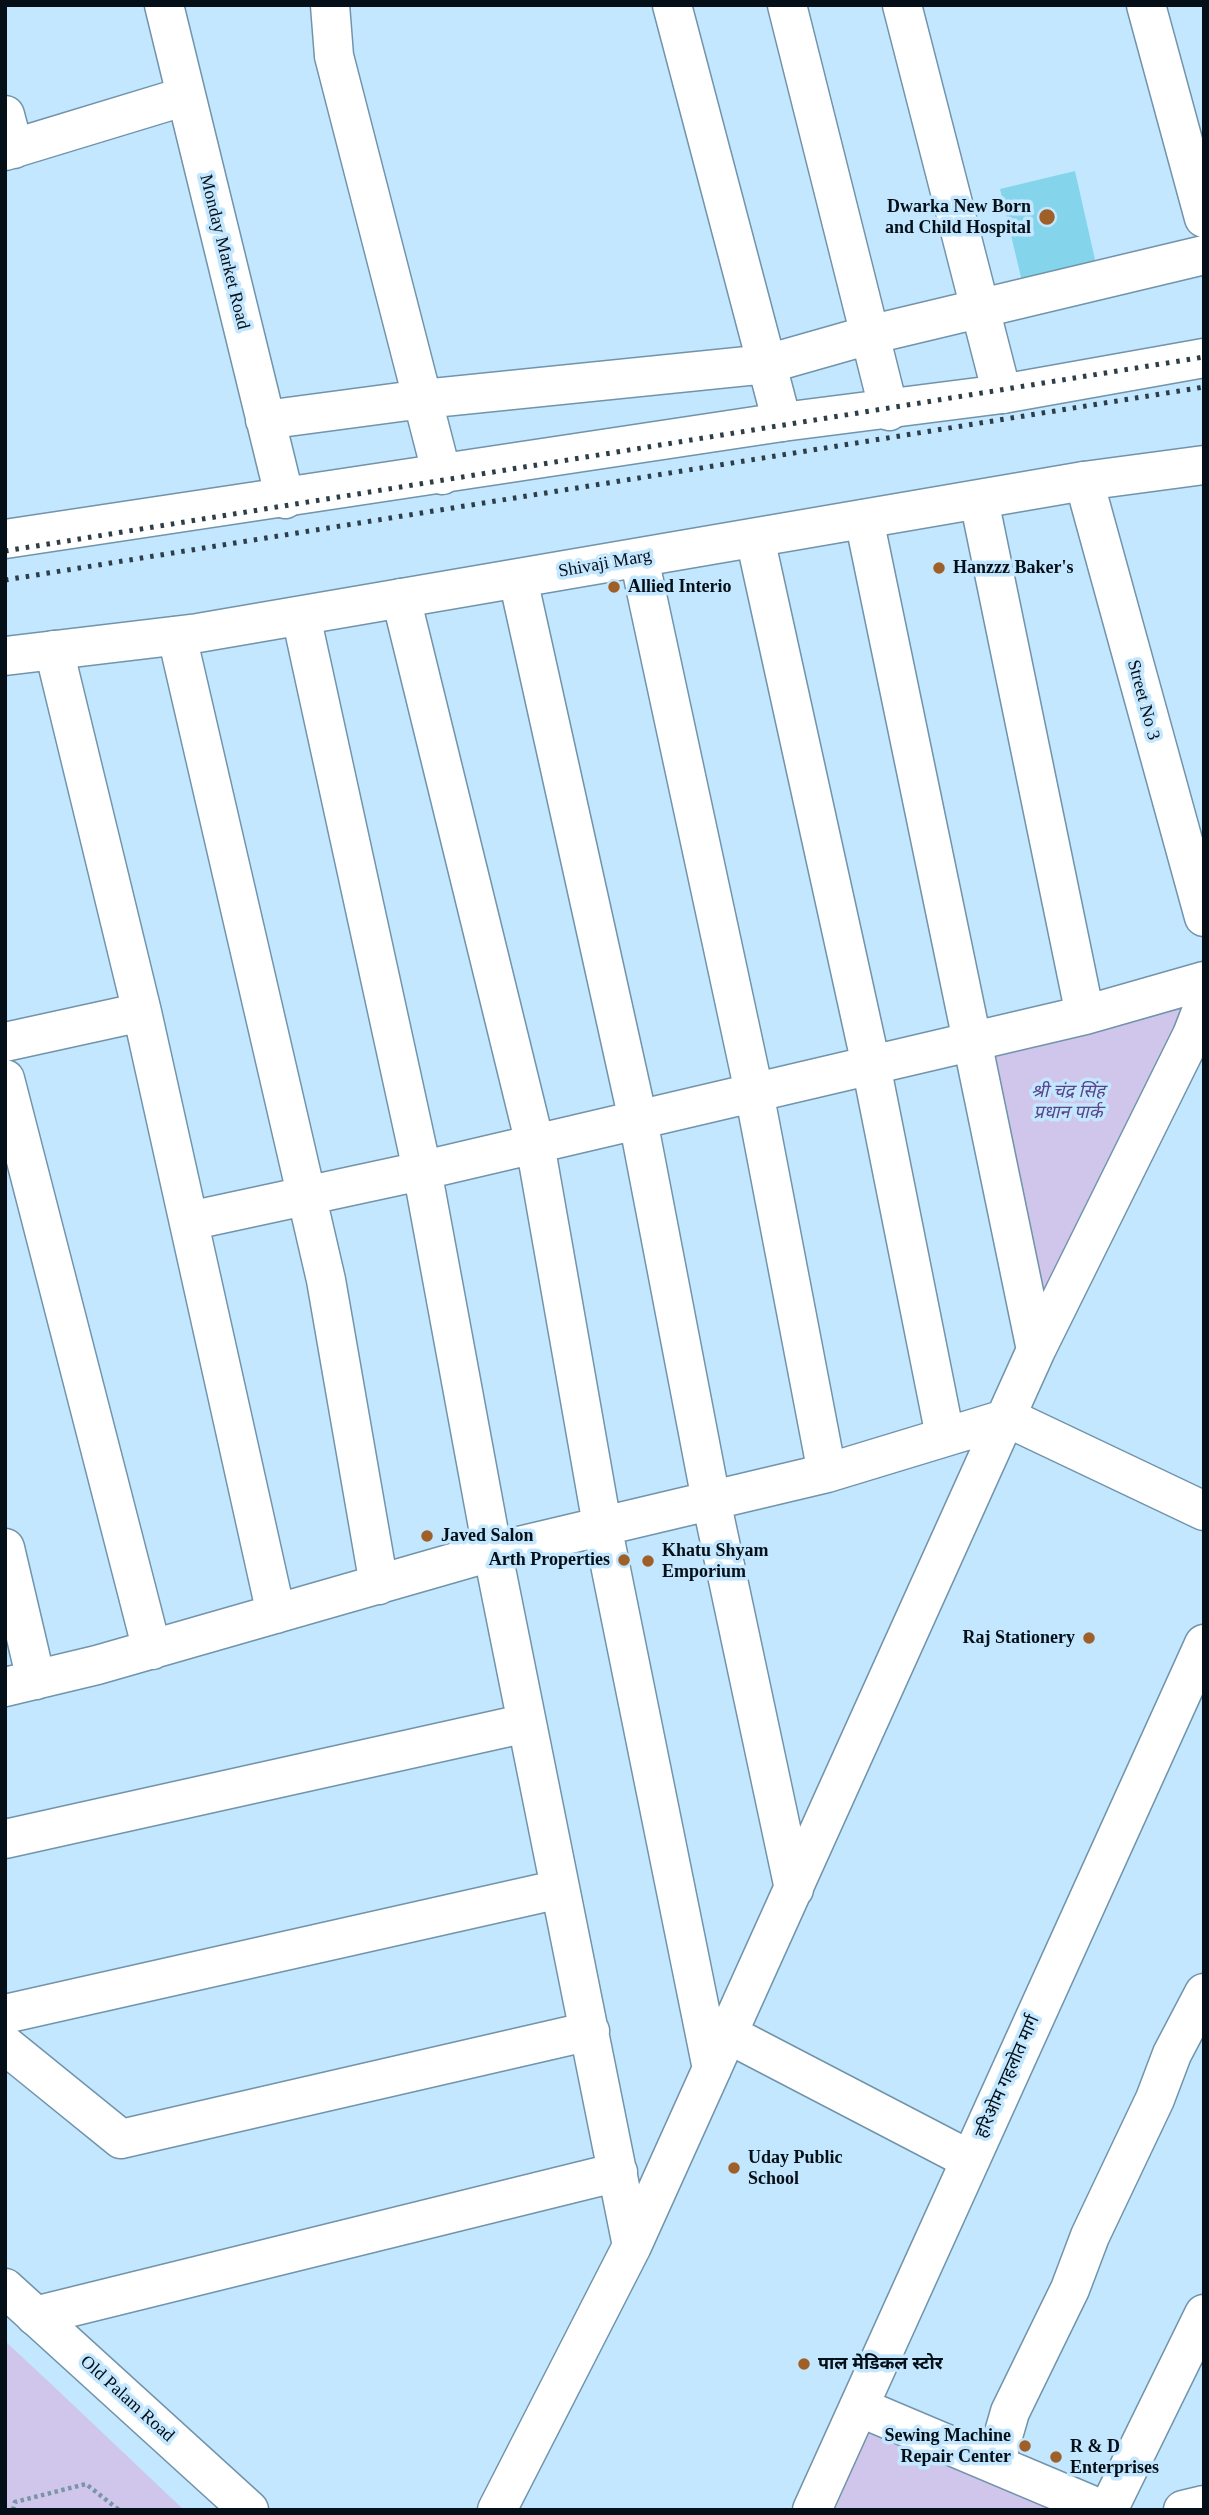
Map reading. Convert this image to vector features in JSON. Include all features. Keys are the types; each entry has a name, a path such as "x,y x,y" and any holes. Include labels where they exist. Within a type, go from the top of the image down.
{"street":[{"name":"Monday Market Road","path":"164,5 285,499"},
{"path":"330,5 334,56 442,475"},
{"path":"672,5 782,422"},
{"path":"787,5 889,411"},
{"path":"902,5 1002,394"},
{"path":"1146,5 1204,218"},
{"path":"8,138 186,96"},
{"path":"265,420 423,399 767,364 980,307 1204,255"},
{"path":"5,539 285,499 782,422 889,411 1002,394 1204,358"},
{"name":"Shivaji Marg","path":"5,656 177,636 1084,481 1204,466"},
{"name":"Street No 3","path":"1084,481 1204,917"},
{"path":"979,500 1085,1015"},
{"path":"864,519 1036,1350"},
{"path":"755,538 871,1065 945,1436"},
{"path":"639,558 754,1092 827,1473"},
{"path":"518,579 638,1120 711,1500 794,1889"},
{"path":"401,598 535,1144 602,1525 712,2069"},
{"path":"301,616 422,1170 493,1554 632,2246"},
{"path":"177,636 304,1196 326,1280 379,1585"},
{"path":"54,650 142,1012 276,1614"},
{"path":"189,1221 422,1170 972,1042 1085,1015 1204,981"},
{"path":"497,2510 632,2246 1008,1418 1036,1350 1192,1035 1204,1004"},
{"path":"5,1042 142,1012"},
{"path":"5,1079 152,1650"},
{"path":"5,1548 20,1684 602,1525 827,1473 1008,1418 1204,1511"},
{"name":"हरिओम गहलोत मार्ग","path":"813,2510 1204,1644"},
{"path":"5,1839 527,1723"},
{"path":"5,2014 560,1889"},
{"path":"995,2464 1010,2412 1065,2301 1090,2236 1155,2099 1172,2054 1204,1993"},
{"path":"5,2045 121,2139 590,2031"},
{"path":"729,2034 970,2160"},
{"path":"35,2316 618,2172"},
{"name":"Old Palam Road","path":"5,2288 249,2510"},
{"path":"859,2407 1105,2510 1204,2314"},
{"path":"1183,2510 1204,2505"}],"path":[{"path":"13,2510 15,2502 86,2484 119,2510"}],"green space":[{"name":"श्री चंद्र सिंह प्रधान पार्क","path":"1189,999 1041,1302 992,1055"},
{"path":"5,2341 49,2382 184,2510 5,2510"},
{"path":"867,2433 1067,2510 835,2510"}],"building":[{"path":"1075,171 1098,273 1024,290 1000,189"}],"railway":[{"path":"5,551 1204,357"},
{"path":"5,580 1204,387"}],"place":[{"name":"Dwarka New Born and Child Hospital","path":"1047,217"},
{"name":"Hanzzz Baker's","path":"939,568"},
{"name":"Allied Interio","path":"614,587"},
{"name":"Javed Salon","path":"427,1536"},
{"name":"Arth Properties","path":"624,1560"},
{"name":"Khatu Shyam Emporium","path":"648,1561"},
{"name":"Raj Stationery","path":"1089,1638"},
{"name":"Uday Public School","path":"734,2168"},
{"name":"पाल मेडिकल स्टोर","path":"804,2364"},
{"name":"Sewing Machine Repair Center","path":"1025,2446"},
{"name":"R & D Enterprises","path":"1056,2457"}]}
